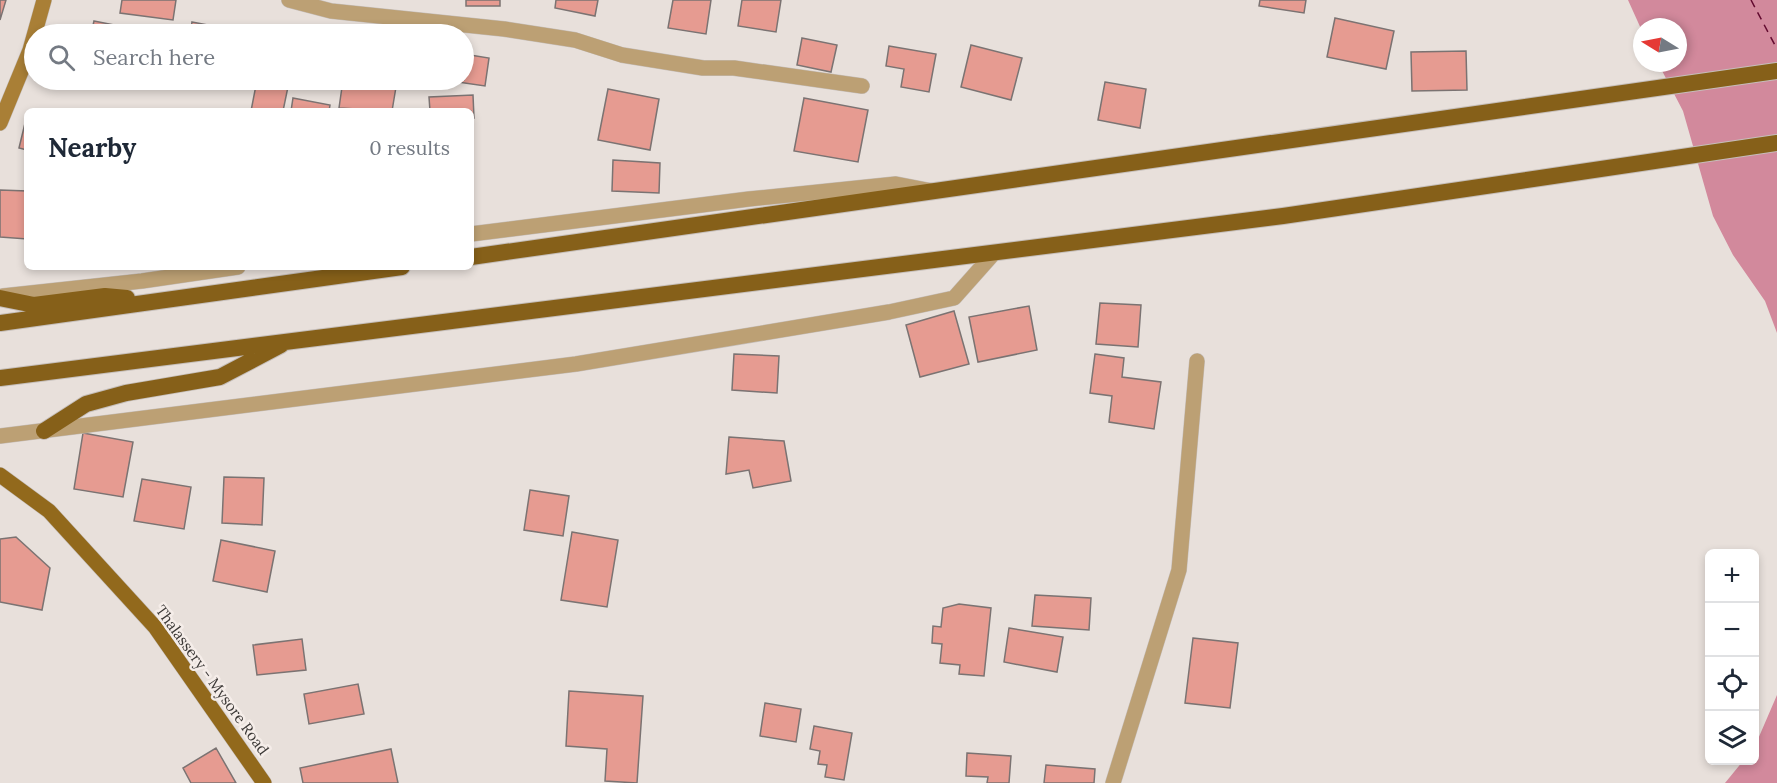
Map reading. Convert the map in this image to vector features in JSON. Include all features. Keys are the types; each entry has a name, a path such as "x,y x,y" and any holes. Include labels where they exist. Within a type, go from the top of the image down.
{"highway":[{"path":"474,257 943,193 1270,143 1777,71"},
{"path":"0,378 1283,216 1777,143"},
{"path":"0,323 380,270"},
{"path":"0,297 34,305 105,296 156,301"},
{"path":"44,430 86,404 126,393 220,377 289,341"}],"main road":[{"path":"37,24 44,0"},
{"path":"0,123 24,65"},
{"name":"Thalassery - Mysore Road","path":"0,475 49,511 155,627 264,783"}],"street":[{"path":"289,0 331,12 453,24"},
{"path":"474,26 575,40 622,55 703,68 734,68 862,86"},
{"path":"474,234 749,199 896,184 943,193"},
{"path":"0,436 576,364 889,312 954,298 994,252"},
{"path":"0,297 217,270"},
{"path":"1113,783 1179,570 1197,362"}],"shaded area":[{"path":"1628,0 1777,0 1777,333 1765,301 1733,255 1713,216 1683,111 1663,72 1687,72 1687,18 1636,18"},
{"path":"1777,695 1777,783 1725,783 1740,765 1759,765 1759,737"}],"building":[{"path":"0,0 6,0 0,20"},
{"path":"122,0 176,0 173,20 120,13"},
{"path":"466,0 500,0 500,6 466,6"},
{"path":"556,0 598,0 595,16 555,8"},
{"path":"673,0 711,0 706,34 668,28"},
{"path":"742,0 781,0 776,32 738,26"},
{"path":"1260,0 1306,0 1304,13 1259,6"},
{"path":"1335,18 1394,31 1386,69 1327,57"},
{"path":"94,21 109,24 93,24"},
{"path":"802,38 837,45 831,72 797,65"},
{"path":"971,45 1022,58 1011,100 961,87"},
{"path":"889,46 936,54 929,92 901,87 904,69 886,66"},
{"path":"1466,51 1467,90 1412,91 1411,52"},
{"path":"474,56 489,58 485,86 474,84"},
{"path":"1105,82 1146,89 1140,128 1098,120"},
{"path":"608,89 659,99 650,150 598,140"},
{"path":"255,90 287,90 284,108 252,108"},
{"path":"342,90 396,90 392,108 339,108"},
{"path":"473,95 474,108 430,108 429,97"},
{"path":"293,98 330,105 330,108 291,108"},
{"path":"804,98 868,110 858,162 794,151"},
{"path":"24,127 24,149 19,148"},
{"path":"613,160 660,163 659,193 612,191"},
{"path":"0,190 24,191 24,239 0,237"},
{"path":"1100,303 1141,305 1138,347 1096,344"},
{"path":"1029,306 1037,350 978,362 969,317"},
{"path":"954,311 969,364 920,377 906,325"},
{"path":"734,354 779,356 777,393 732,390"},
{"path":"1095,354 1124,358 1122,377 1161,382 1154,429 1109,422 1112,396 1090,393"},
{"path":"83,433 133,442 123,497 74,489"},
{"path":"729,437 784,441 791,481 753,488 749,470 726,474"},
{"path":"224,477 264,478 262,525 222,523"},
{"path":"142,479 191,487 184,529 134,521"},
{"path":"530,490 569,496 563,536 524,530"},
{"path":"572,532 618,540 607,607 561,600"},
{"path":"16,537 50,568 42,610 0,602 0,539"},
{"path":"221,540 275,551 267,592 213,581"},
{"path":"1035,595 1091,598 1089,630 1032,626"},
{"path":"959,604 991,608 984,676 959,674 960,665 940,663 942,644 932,643 933,626 941,627 943,608"},
{"path":"1009,628 1063,637 1057,672 1004,662"},
{"path":"1193,638 1238,643 1230,708 1185,703"},
{"path":"302,639 306,670 257,675 253,645"},
{"path":"358,684 364,714 309,724 304,694"},
{"path":"569,691 643,696 637,783 605,781 607,749 566,746"},
{"path":"765,703 801,709 796,742 760,736"},
{"path":"814,726 852,733 844,780 825,777 827,765 818,764 820,751 810,749"},
{"path":"216,748 236,783 191,783 183,768"},
{"path":"391,749 398,783 303,783 300,768"},
{"path":"967,753 1011,756 1009,783 987,783 988,777 966,776"},
{"path":"1046,765 1095,769 1094,783 1044,783"}],"ferry route":[{"path":"1751,0 1777,49"}]}
